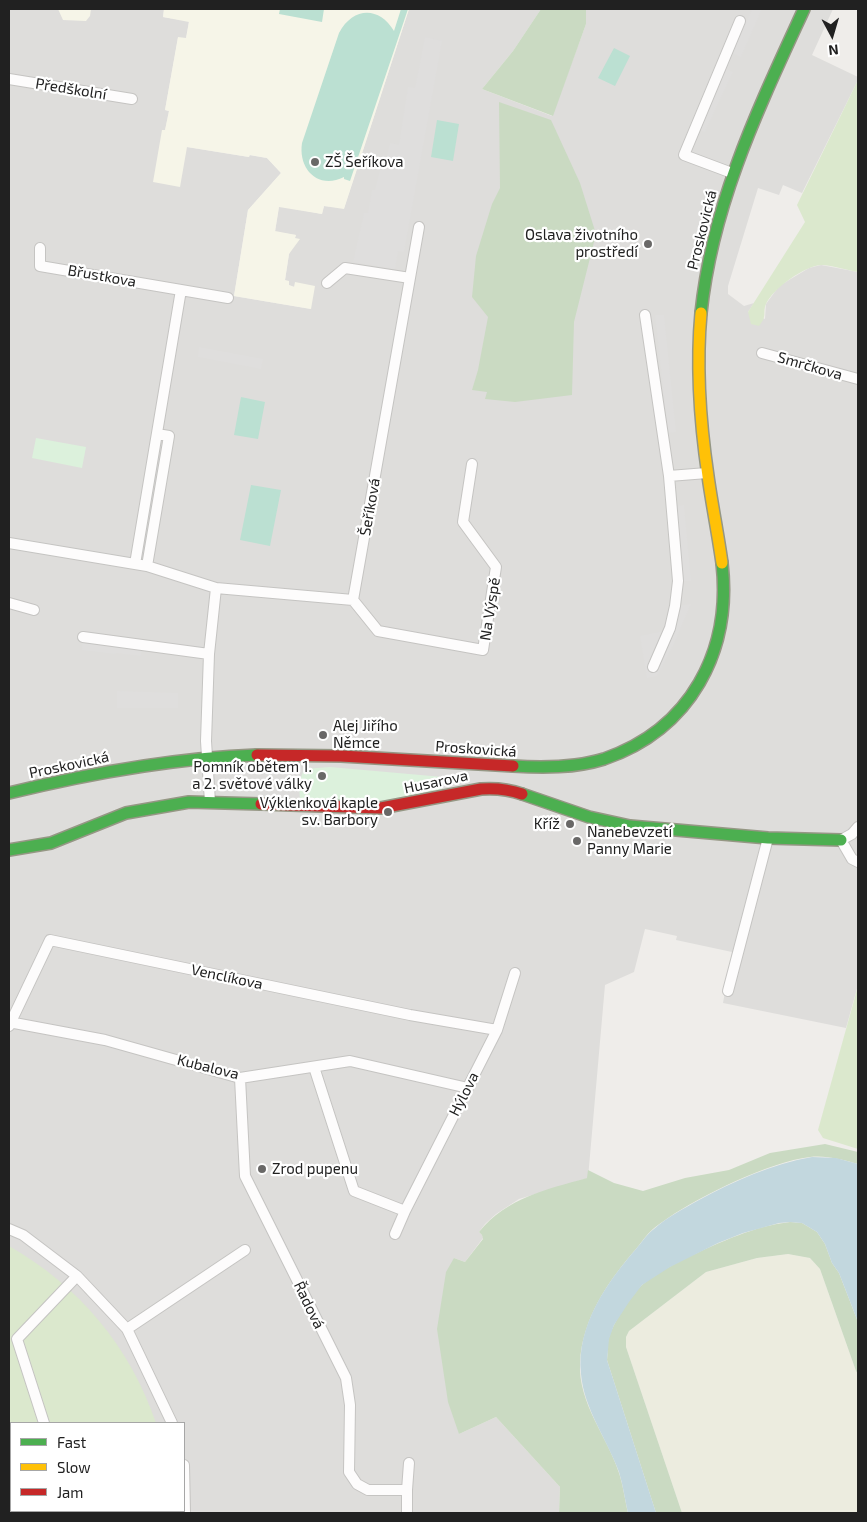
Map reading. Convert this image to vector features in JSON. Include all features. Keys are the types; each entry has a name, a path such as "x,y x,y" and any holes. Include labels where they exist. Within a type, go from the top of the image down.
{"street":[{"name":"Proskovická","path":"9,793 55,782 183,760 262,755 339,756 514,766 574,766 595,762 635,746 664,725 692,695 707,669 718,637 722,615 723,582 708,473 699,384 702,308 709,255 732,173 804,9"},
{"path":"732,173 684,155 740,21"},
{"name":"Předškolní","path":"9,79 132,99"},
{"name":"Šeříková","path":"353,600 419,227"},
{"name":"Břustkova","path":"40,248 40,266 228,298"},
{"path":"327,283 345,268 410,278"},
{"path":"135,564 181,290"},
{"path":"645,315 669,476 678,582 670,628 653,667"},
{"name":"Smrčkova","path":"762,353 858,379"},
{"path":"147,566 169,436 157,434"},
{"name":"Na Výspě","path":"353,600 378,631 484,650 496,567 463,522 472,464"},
{"path":"669,476 708,473"},
{"path":"9,543 147,566 216,588 353,600"},
{"path":"210,802 206,741 210,654 216,588"},
{"path":"9,603 34,610"},
{"path":"83,637 210,654"},
{"name":"Husarova","path":"9,850 51,843 126,813 189,802 381,808 481,788 510,790 589,817 630,826 768,838 841,840"},
{"path":"858,827 852,834 841,840 852,859 858,862"},
{"path":"728,991 768,838"},
{"name":"Venclíkova","path":"9,1023 50,940 410,1015 498,1030"},
{"name":"Hýlova","path":"395,1234 498,1030 515,974"},
{"name":"Kubalova","path":"9,1023 105,1040 240,1078 350,1061 468,1088"},
{"path":"314,1067 354,1191 405,1211"},
{"name":"Řadová","path":"240,1078 245,1176 346,1378 350,1405 349,1472 358,1484 368,1490 407,1490"},
{"path":"9,1229 23,1235 77,1276 127,1329 172,1422"},
{"path":"127,1329 244,1250"},
{"path":"44,1422 13,1339 77,1276"},
{"path":"407,1513 409,1463"}],"shaded area":[{"path":"9,9 164,9 163,17 189,21 186,39 178,38 165,110 169,111 165,131 162,130 187,147 267,158 281,173 248,210 234,296 311,309 295,283 295,287 288,285 285,280 289,254 296,235 275,232 279,206 322,214 324,206 344,208 409,9 541,9 513,51 482,89 552,116 586,24 586,9 833,9 812,55 858,77 802,193 783,185 779,195 758,188 728,286 728,294 744,306 754,303 748,312 765,319 766,304 779,286 809,268 821,265 858,272 858,985 846,1028 723,1003 732,952 676,940 677,936 645,929 634,972 605,985 588,1178 519,1199 496,1214 485,1224 479,1232 483,1238 465,1262 454,1258 459,1434 496,1417 560,1487 559,1513 9,1513"},
{"path":"58,9 91,9 90,16 86,21 63,20"},
{"name":"ZŠ Šeříkova","path":"164,9 409,9 344,209 324,206 322,214 279,207 275,231 296,235 295,238 300,239 289,254 285,280 289,281 289,285 294,287 295,282 315,286 311,309 234,296 248,210 281,173 267,158 187,147 180,187 153,182 162,130 165,130 169,111 165,110 178,37 186,38 189,22 163,17"},
{"path":"752,9 762,9 741,57 732,53"},
{"path":"425,37 442,41 404,252 398,251 395,269 353,262 364,213 368,213 372,190 375,190 381,166 384,167 390,143 399,145 408,87 415,88"},
{"path":"726,69 733,72 705,132 698,129"},
{"path":"655,315 664,315 676,432 668,433"},
{"path":"199,347 263,359 261,369 198,357"},
{"path":"159,437 167,438 146,563 138,562"},
{"path":"684,505 691,581 683,581 676,506"},
{"path":"691,604 674,644 657,676 647,678 640,636 664,631 671,607"},
{"path":"83,637 142,645 141,656 82,650"},
{"path":"117,691 178,693 178,708 117,708"},
{"path":"788,1254 810,1258 820,1269 858,1374 858,1513 682,1513 626,1347 626,1337 629,1331 706,1272 757,1258"}],"green space":[{"path":"280,9 324,9 322,22 279,14"},
{"path":"401,9 408,9 350,181 344,179 344,177 326,181 318,179 307,169 303,161 302,143 339,33 351,18 366,13 381,17 394,31"},
{"path":"541,9 586,9 586,24 553,116 482,89 513,51"},
{"path":"614,48 630,56 615,86 598,78"},
{"path":"858,80 858,272 823,265 808,269 791,278 775,291 766,304 764,317 759,326 751,324 748,312 805,222 797,205"},
{"path":"499,102 551,120 580,183 596,234 574,322 572,395 515,402 485,399 487,392 472,390 478,370 488,317 472,297 476,256 492,204 500,188"},
{"path":"437,120 459,124 453,161 431,157"},
{"path":"241,397 265,402 258,439 234,435"},
{"path":"36,438 86,447 82,468 32,458"},
{"path":"251,485 281,490 270,546 240,540"},
{"path":"330,767 443,777 442,789 375,802 300,800 299,783 304,769"},
{"path":"858,986 858,1149 823,1138 818,1130"},
{"path":"825,1144 858,1152 858,1164 822,1157 794,1160 756,1172 699,1199 650,1231 616,1274 598,1302 591,1316 582,1347 581,1378 588,1406 619,1473 628,1513 559,1513 560,1487 496,1417 459,1434 448,1402 437,1329 446,1272 454,1258 465,1262 483,1239 479,1232 502,1210 528,1196 587,1178 588,1170 614,1183 643,1191 685,1178 729,1170 770,1153"},
{"path":"790,1222 802,1223 817,1232 839,1273 858,1322 858,1374 820,1269 810,1258 788,1254 757,1258 706,1272 629,1331 626,1337 626,1347 682,1513 656,1513 607,1360 608,1340 611,1331 632,1296 642,1285 658,1273 688,1257 738,1235"},
{"path":"9,1246 58,1280 99,1321 117,1344 132,1368 156,1422 10,1422 10,1512 170,1513 9,1513"}],"water":[{"path":"812,1157 836,1158 858,1164 858,1322 839,1273 832,1263 825,1244 817,1232 802,1223 779,1223 743,1233 670,1267 642,1285 614,1325 609,1339 607,1360 656,1513 628,1513 619,1472 591,1412 583,1387 581,1356 583,1339 596,1306 614,1276 649,1233 675,1213 740,1180 782,1164"}],"traffic: fast":[{"path":"701,313 715,233 727,195 770,83 804,9"},
{"path":"513,766 559,767 593,762 634,746 661,728 682,707 699,683 712,656 720,627 723,595 722,563"},
{"path":"9,793 71,779 163,763 257,755"},
{"path":"522,794 589,817 630,826 768,838 841,840"},
{"path":"9,850 51,843 126,813 189,802 261,804"}],"traffic: slow":[{"path":"701,313 699,354 701,415 708,476 722,563"}],"traffic: jam":[{"path":"257,755 341,756 513,766"},
{"path":"261,804 381,808 481,789 502,789 522,794"}],"place":[{"name":"ZŠ Šeříkova","path":"315,162"},
{"name":"Oslava životního prostředí","path":"648,244"},
{"name":"Alej Jiřího Němce","path":"323,735"},
{"name":"Pomník obětem 1. a 2. světové války","path":"322,776"},
{"name":"Výklenková kaple sv. Barbory","path":"388,812"},
{"name":"Kříž","path":"570,824"},
{"name":"Nanebevzetí Panny Marie","path":"577,841"},
{"name":"Zrod pupenu","path":"262,1169"}]}
